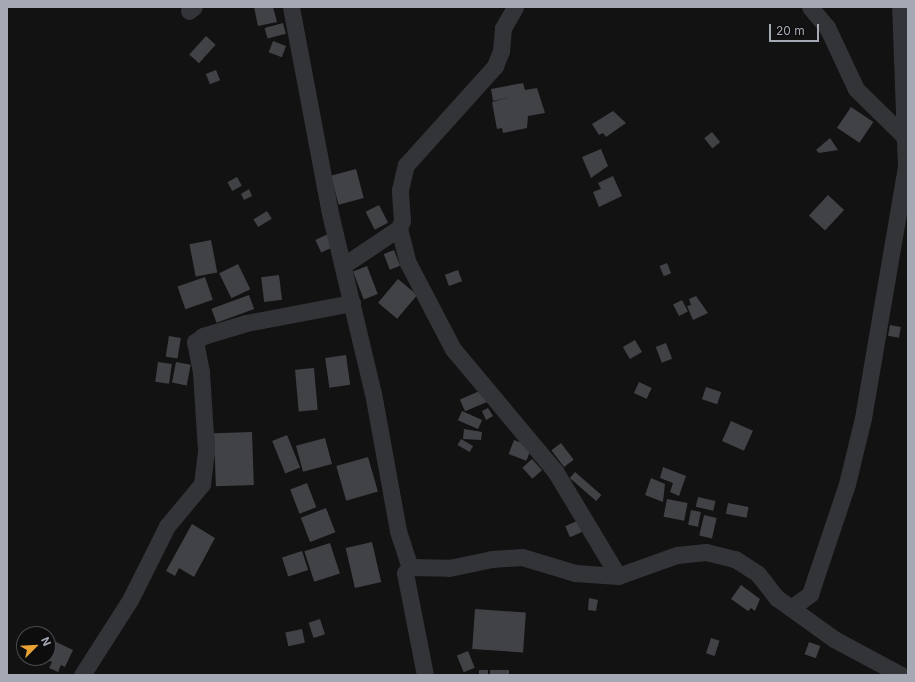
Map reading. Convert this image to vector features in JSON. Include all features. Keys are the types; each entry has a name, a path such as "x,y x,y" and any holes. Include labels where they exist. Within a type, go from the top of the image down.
{"street":[{"path":"291,7 329,209 344,265 373,393 398,531 410,567"},
{"path":"344,265 399,228 402,221 400,190 406,165 495,66 501,51 504,28 515,7"},
{"path":"810,7 826,27 856,89 908,140"},
{"path":"791,608 810,594 847,484 863,418 907,168 908,140 900,7"},
{"path":"399,228 408,263 453,349 555,471 618,576"},
{"path":"82,675 130,600 167,526 202,484 206,450 202,372 196,342 203,336 246,323 352,303"},
{"path":"410,567 449,568 492,559 522,557 575,573 618,576 677,556 706,552 735,559 758,574 777,598 834,639 901,675"},
{"path":"410,567 405,573 425,675"}],"building":[{"path":"254,7 273,7 277,22 258,26"},
{"path":"283,23 286,34 267,39 265,28"},
{"path":"206,36 216,45 199,63 189,55"},
{"path":"273,41 286,46 282,57 269,52"},
{"path":"216,70 220,80 210,84 206,74"},
{"path":"523,83 525,90 537,88 545,113 528,116 527,128 503,133 502,128 497,129 492,102 510,97 493,101 491,89"},
{"path":"851,107 873,122 859,143 837,128"},
{"path":"613,111 626,123 606,137 603,133 599,135 592,124"},
{"path":"712,132 720,142 712,148 704,138"},
{"path":"830,138 838,150 819,153 816,150"},
{"path":"601,149 608,166 591,178 582,157"},
{"path":"356,169 364,198 339,205 331,176"},
{"path":"613,176 622,196 599,207 593,192 601,189 598,183"},
{"path":"237,177 242,186 232,191 227,182"},
{"path":"249,189 252,196 244,200 241,194"},
{"path":"828,195 844,210 825,230 809,215"},
{"path":"379,205 388,223 375,230 366,212"},
{"path":"267,211 272,219 258,227 253,219"},
{"path":"328,234 334,247 321,253 315,240"},
{"path":"211,240 217,272 196,277 189,244"},
{"path":"394,250 400,266 390,270 384,254"},
{"path":"667,263 671,273 664,276 660,266"},
{"path":"238,264 250,289 231,298 219,273"},
{"path":"367,266 378,294 364,299 353,271"},
{"path":"458,270 462,281 449,286 445,275"},
{"path":"279,275 282,300 264,302 261,277"},
{"path":"205,277 213,300 185,309 178,286"},
{"path":"398,279 417,295 397,319 378,303"},
{"path":"249,295 254,309 217,323 211,309"},
{"path":"696,296 708,313 693,320 687,306 691,305 689,299"},
{"path":"682,300 688,312 679,316 673,305"},
{"path":"890,325 901,327 899,338 888,336"},
{"path":"169,336 181,338 178,359 166,357"},
{"path":"635,340 642,352 630,359 623,347"},
{"path":"666,343 672,359 662,363 656,347"},
{"path":"346,355 350,385 329,388 325,358"},
{"path":"158,362 172,364 169,384 155,382"},
{"path":"176,362 191,365 187,385 172,383"},
{"path":"314,368 318,410 299,411 295,370"},
{"path":"639,382 652,388 647,399 634,393"},
{"path":"706,387 721,392 717,404 702,399"},
{"path":"482,390 487,402 465,411 460,399"},
{"path":"488,408 493,416 486,420 482,411"},
{"path":"462,411 482,420 478,429 458,420"},
{"path":"731,421 753,431 744,451 722,441"},
{"path":"464,429 482,432 481,440 463,439"},
{"path":"252,432 254,485 216,486 214,433"},
{"path":"287,435 300,467 285,473 272,441"},
{"path":"325,438 332,464 303,472 296,446"},
{"path":"461,439 473,446 470,452 458,445"},
{"path":"514,440 532,447 526,461 509,454"},
{"path":"561,443 574,460 564,467 551,450"},
{"path":"368,457 378,492 346,501 336,466"},
{"path":"532,459 542,470 532,479 522,468"},
{"path":"663,467 686,476 679,496 670,492 673,483 660,478"},
{"path":"575,472 601,495 596,501 570,478"},
{"path":"651,478 665,484 663,502 645,495"},
{"path":"307,483 316,507 300,514 290,489"},
{"path":"698,497 716,501 713,511 696,507"},
{"path":"667,499 688,503 684,521 664,517"},
{"path":"728,503 749,507 747,518 726,514"},
{"path":"326,508 335,532 310,542 301,518"},
{"path":"691,510 701,512 698,527 688,525"},
{"path":"704,515 717,518 712,538 699,535"},
{"path":"577,521 582,532 570,537 565,526"},
{"path":"192,524 215,538 194,577 179,568 175,576 166,571"},
{"path":"372,542 381,582 355,588 346,548"},
{"path":"330,543 340,573 314,582 304,551"},
{"path":"302,551 308,570 288,577 282,557"},
{"path":"741,585 760,599 755,611 751,608 748,611 731,599"},
{"path":"589,598 598,600 596,611 588,610"},
{"path":"475,609 526,613 523,652 472,649"},
{"path":"320,619 325,634 314,638 309,623"},
{"path":"302,629 305,643 288,646 285,633"},
{"path":"711,638 720,641 715,656 706,653"},
{"path":"56,642 73,650 65,667 61,665 58,672 49,668 50,666 56,666"},
{"path":"809,642 820,646 816,658 805,654"},
{"path":"468,651 475,668 464,672 457,655"},
{"path":"479,670 488,670 488,675 479,675"},
{"path":"490,670 509,670 509,675 490,675"}]}
